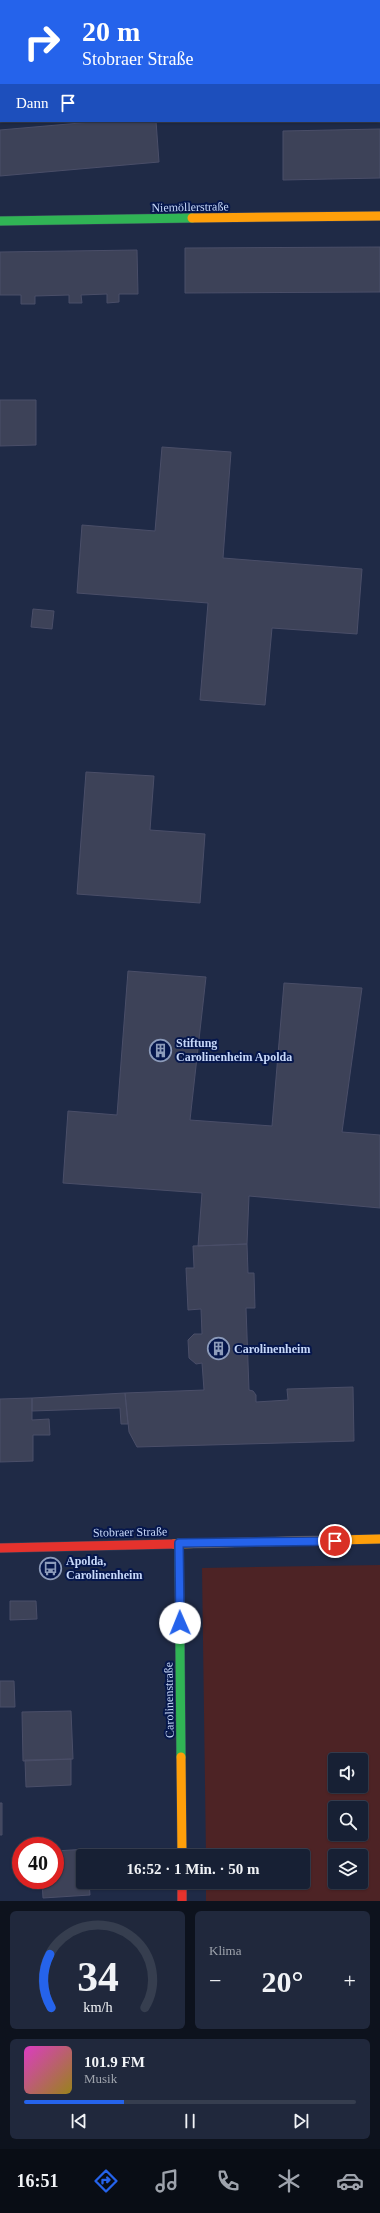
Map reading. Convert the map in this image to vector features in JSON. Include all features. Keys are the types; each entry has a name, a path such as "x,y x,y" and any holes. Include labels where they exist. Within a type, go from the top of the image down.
{"street":[{"name":"Niemöllerstraße","path":"0,221 380,216"},
{"name":"Stobraer Straße","path":"0,1548 380,1539"},
{"name":"Carolinenstraße","path":"179,1543 182,1849"},
{"path":"182,1889 182,1901"}],"shaded area":[{"path":"380,1565 380,1901 206,1901 206,1889 310,1889 310,1849 206,1849 202,1568"}],"building":[{"path":"92,122 156,122 159,162 0,176 0,130"},
{"path":"380,129 380,178 283,180 283,131"},
{"path":"380,247 380,292 185,293 185,248"},
{"path":"137,250 138,294 119,294 119,302 107,303 107,294 81,295 82,303 69,303 69,295 35,296 35,304 21,304 21,295 0,295 0,252"},
{"path":"0,400 36,400 36,445 0,446"},
{"path":"162,447 231,452 223,558 362,569 357,634 272,628 265,705 200,700 208,603 77,593 82,525 155,531"},
{"path":"33,609 54,611 52,629 31,627"},
{"path":"86,772 154,776 150,830 205,834 200,903 77,894"},
{"name":"Stiftung Carolinenheim Apolda","path":"128,971 206,977 190,1120 272,1126 284,983 362,988 342,1132 380,1135 380,1208 249,1196 247,1244 198,1246 202,1193 63,1183 68,1111 117,1115"},
{"name":"Carolinenheim","path":"247,1244 248,1273 254,1273 255,1308 246,1308 249,1390 253,1391 256,1395 256,1402 288,1400 287,1389 353,1387 354,1441 137,1447 129,1432 125,1393 204,1390 202,1363 196,1364 189,1358 188,1340 194,1334 202,1334 201,1309 188,1310 186,1268 194,1268 193,1246"},
{"path":"125,1393 128,1424 121,1424 120,1408 32,1411 32,1398"},
{"path":"32,1398 32,1420 49,1419 50,1435 33,1435 33,1461 0,1462 0,1399"},
{"path":"10,1601 36,1601 37,1619 10,1620"},
{"path":"0,1681 14,1681 15,1707 0,1707"},
{"path":"71,1711 73,1759 23,1761 22,1712"},
{"path":"71,1759 71,1785 26,1787 25,1760"},
{"path":"0,1803 2,1803 2,1835 0,1835"},
{"path":"64,1850 76,1850 76,1889 90,1889 90,1895 43,1898 42,1889 64,1889"}],"traffic: fast":[{"path":"0,221 192,218"},
{"path":"179,1543 181,1757"}],"traffic: slow":[{"path":"192,218 380,216"},
{"path":"174,1544 380,1539"},
{"path":"181,1757 182,1849"}],"traffic: jam":[{"path":"0,1548 174,1544"},
{"path":"182,1889 182,1901"}],"place":[{"name":"Stiftung Carolinenheim Apolda","path":"160,1050"},
{"name":"Carolinenheim","path":"218,1349"},
{"name":"Apolda, Carolinenheim","path":"50,1568"}],"route":[{"path":"180,1623 179,1543 335,1541"}]}
